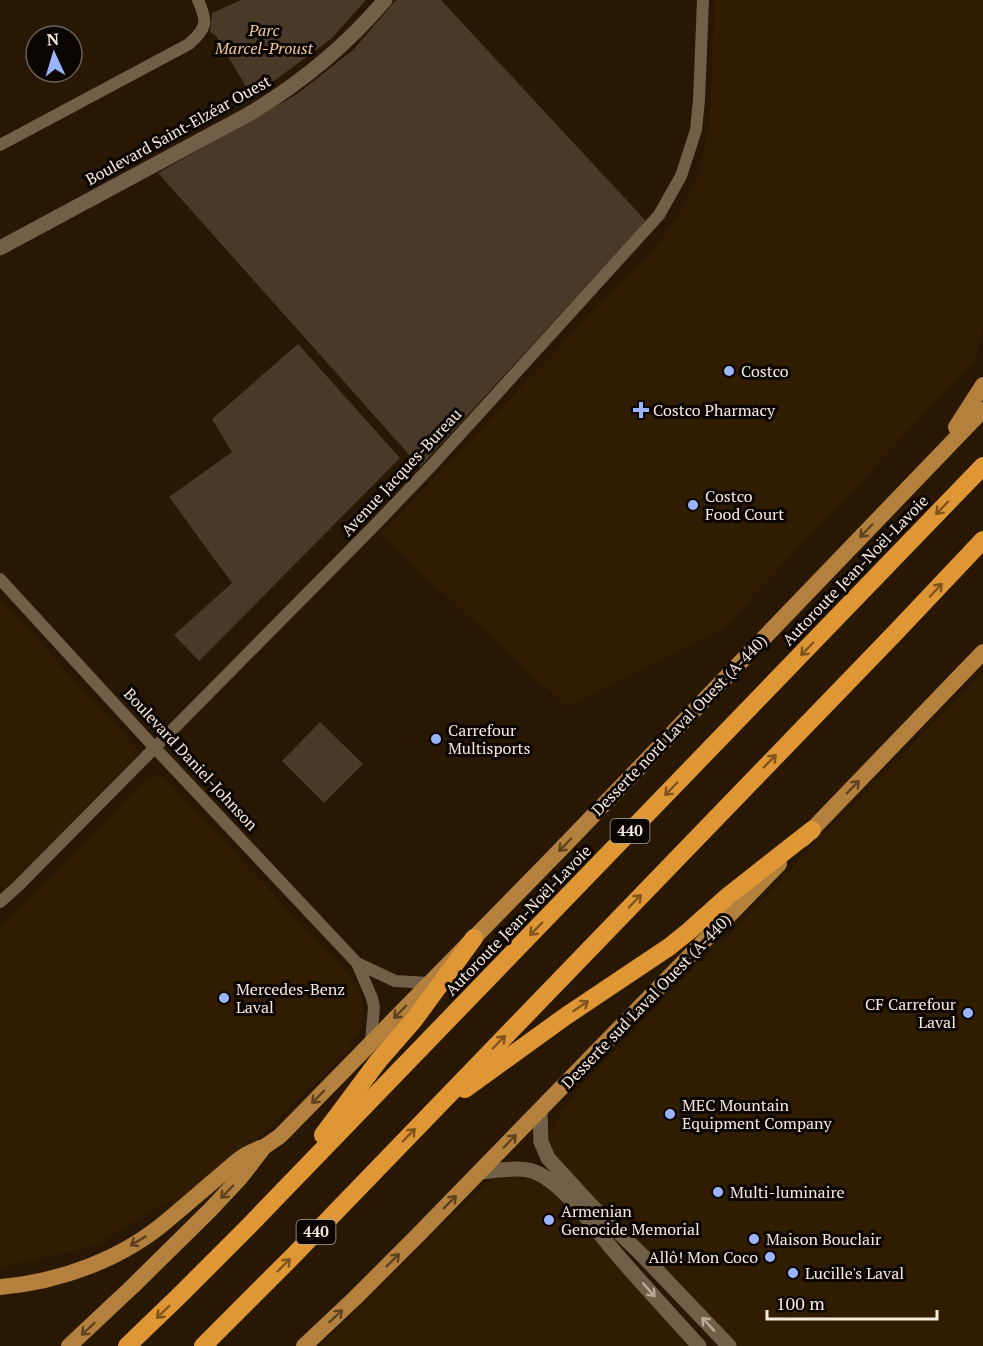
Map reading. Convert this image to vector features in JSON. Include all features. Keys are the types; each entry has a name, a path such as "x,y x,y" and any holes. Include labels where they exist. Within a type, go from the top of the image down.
{"highway":[{"name":"Autoroute Jean-Noël-Lavoie","path":"128,1346 277,1197 983,466"},
{"name":"440","path":"203,1346 294,1255 983,540"},
{"path":"430,1114 566,1016 669,947 728,896 812,830"},
{"path":"277,1197 372,1070 414,1020 474,938"}],"main road":[{"path":"936,458 983,385"},
{"name":"Desserte nord Laval Ouest (A-440)","path":"69,1346 210,1210 241,1177 264,1147 280,1136 474,938 983,410"},
{"name":"Desserte sud Laval Ouest (A-440)","path":"304,1346 480,1172 983,652"},
{"path":"0,1287 32,1283 63,1275 124,1250 164,1223 245,1155 264,1147"}],"street":[{"path":"0,145 189,44 201,34 204,24 198,0"},
{"name":"Boulevard Saint-Elzéar Ouest","path":"0,248 249,114 281,94 333,54 385,0"},
{"name":"Avenue Jacques-Bureau","path":"0,902 420,478 659,215 681,176 696,130 703,0"},
{"name":"Boulevard Daniel-Johnson","path":"0,579 357,963 374,1007 371,1042"},
{"name":"Boulevard Daniel-Johnson","path":"357,963 395,981 429,983"},
{"path":"540,1110 542,1147 552,1163 729,1346"},
{"path":"480,1172 527,1170 542,1175 554,1183 699,1346"}],"shaded area":[{"path":"714,0 983,0 983,328 974,361 720,631 567,707 380,534 655,248 679,213 698,176 710,123"},
{"path":"0,599 140,752 5,890 0,884"},
{"path":"983,672 983,1346 738,1346 665,1269 608,1215 553,1154 548,1144 550,1131 577,1091 719,941 722,943"},
{"path":"155,775 165,778 353,980 364,1005 362,1025 348,1047 350,1049 294,1104 243,1152 176,1206 169,1201 97,1244 0,1267 0,929 146,779"},
{"path":"510,1175 534,1177 555,1192 606,1254 690,1346 321,1346 482,1187 499,1177"}],"green space":[{"name":"Parc Marcel-Proust","path":"241,0 366,0 331,39 252,97 216,36 210,32 212,13"},
{"path":"396,0 441,0 646,221 420,467 158,173 297,94 353,50"},
{"path":"298,344 400,458 199,661 174,635 232,583 169,497 232,452 212,419"},
{"path":"320,722 363,764 324,803 282,761"}],"place":[{"name":"Costco","path":"729,371"},
{"name":"Costco Pharmacy","path":"641,410"},
{"name":"Costco Food Court","path":"693,505"},
{"name":"Carrefour Multisports","path":"436,739"},
{"name":"Mercedes-Benz Laval","path":"224,998"},
{"name":"CF Carrefour Laval","path":"968,1013"},
{"name":"MEC Mountain Equipment Company","path":"670,1114"},
{"name":"Multi-luminaire","path":"718,1192"},
{"name":"Armenian Genocide Memorial","path":"549,1220"},
{"name":"Maison Bouclair","path":"754,1239"},
{"name":"Allô! Mon Coco","path":"770,1257"},
{"name":"Lucille's Laval","path":"793,1273"}]}
